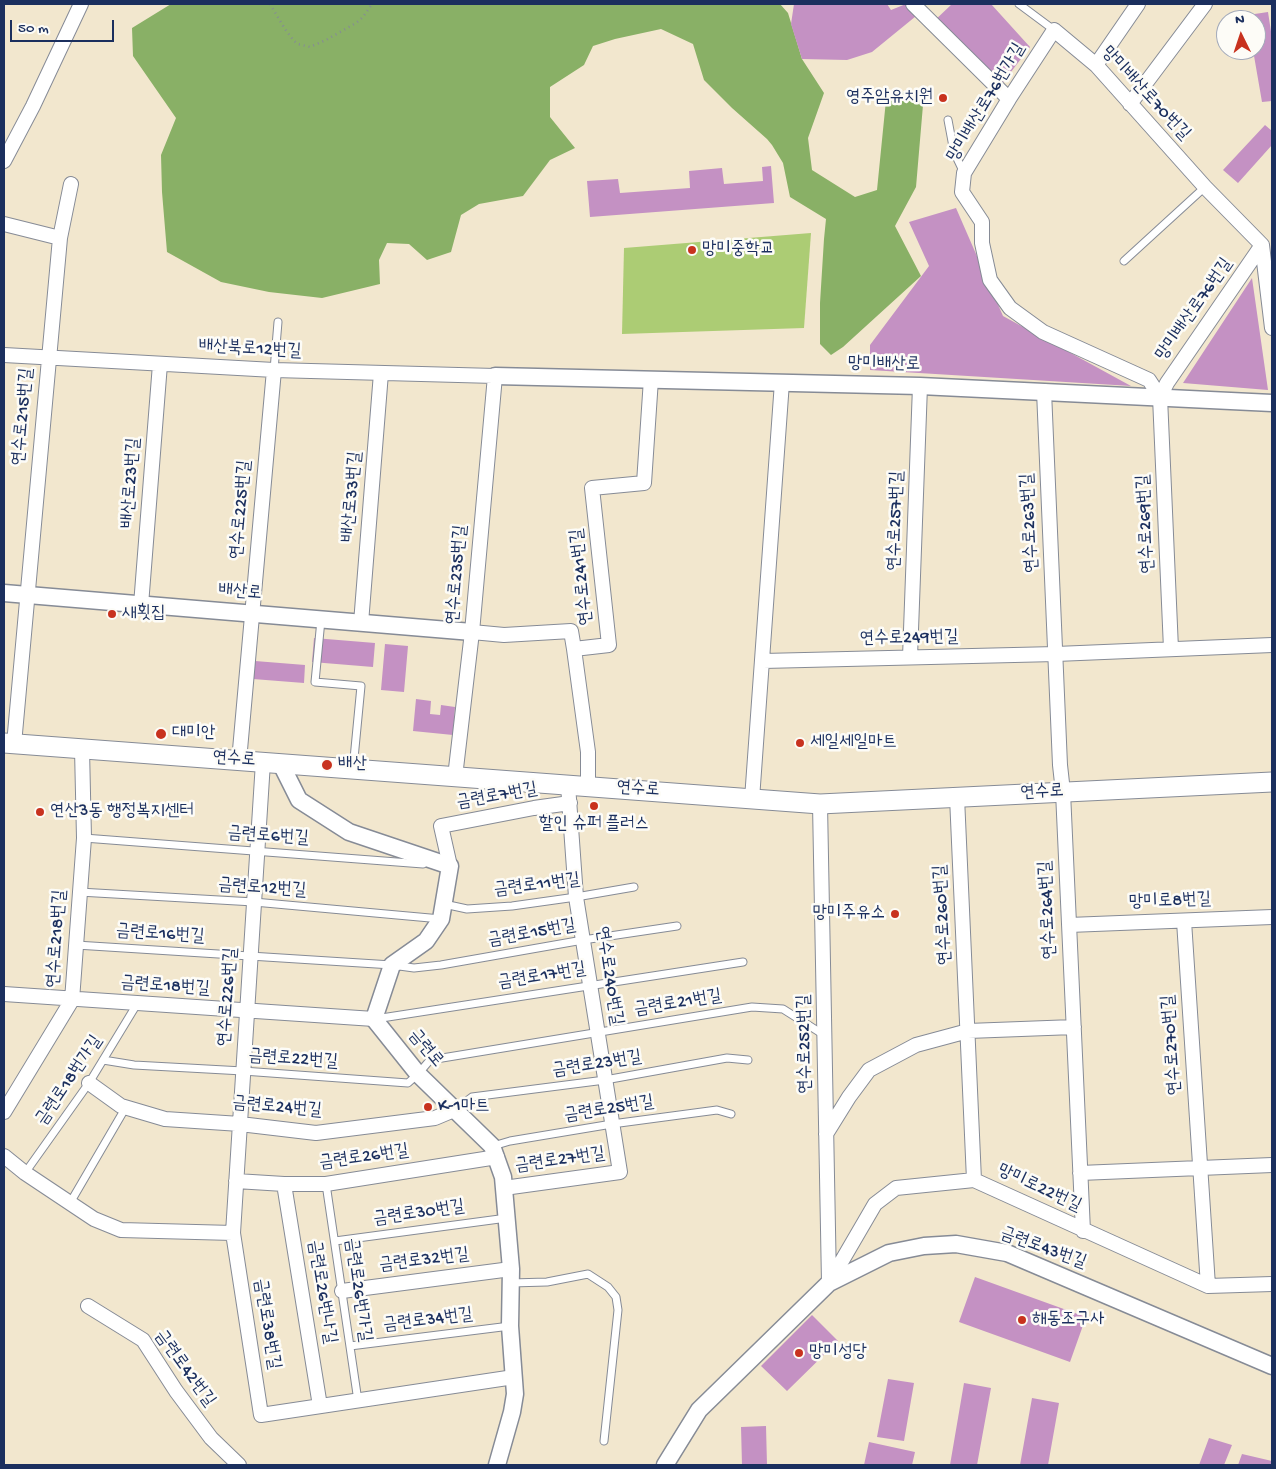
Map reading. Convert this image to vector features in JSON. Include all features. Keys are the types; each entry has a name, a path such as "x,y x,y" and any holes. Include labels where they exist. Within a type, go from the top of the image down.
{"main road":[{"name":"연수로","path":"9,744 455,777 569,794 588,786 820,804 1272,782"}],"street":[{"path":"4,161 33,106 82,4"},
{"path":"913,4 1009,99"},
{"path":"1096,65 1138,4"},
{"path":"1130,104 1205,4"},
{"name":"망미배산로76번가길","path":"1054,30 964,173 962,192 982,222 982,243 990,280 1010,308 1043,332 1149,380 1160,397"},
{"name":"망미배산로70번길","path":"1054,30 1096,65 1205,187 1262,246"},
{"name":"연수로215번길","path":"9,744 28,595 60,238 71,184"},
{"path":"4,224 60,238"},
{"path":"1262,246 1272,328"},
{"name":"망미배산로76번길","path":"1160,397 1167,383 1262,246"},
{"name":"배산북로12번길","path":"4,355 274,370 494,376"},
{"name":"배산로23번길","path":"141,605 160,364"},
{"name":"연수로225번길","path":"239,761 274,370"},
{"name":"배산로33번길","path":"361,623 381,373"},
{"name":"망미배산로","path":"494,376 920,386 1272,403"},
{"name":"연수로235번길","path":"455,777 472,632 494,376"},
{"name":"연수로241번길","path":"588,786 588,752 574,649 609,645 592,488 644,483 651,379"},
{"path":"752,799 782,382"},
{"name":"연수로257번길","path":"910,658 920,386"},
{"name":"연수로263번길","path":"1044,391 1060,765 1063,792"},
{"name":"연수로269번길","path":"1160,397 1171,649"},
{"name":"배산로","path":"4,593 472,632"},
{"path":"472,632 504,635 571,631 574,649"},
{"path":"1056,654 1272,645"},
{"name":"연수로249번길","path":"763,661 1056,654"},
{"name":"연수로218번길","path":"4,1112 72,1000 84,838 82,749"},
{"path":"272,763 299,800 349,832 450,866 443,912 426,941 392,964 374,1019"},
{"name":"연수로226번길","path":"233,1233 258,851 272,763"},
{"name":"연수로264번길","path":"1063,792 1083,1230"},
{"name":"금련로7번길","path":"450,866 441,826 534,808 569,794"},
{"name":"연수로240번길","path":"569,794 576,897 620,1172"},
{"name":"연수로260번길","path":"957,797 974,1180"},
{"name":"연수로252번길","path":"820,804 829,1283"},
{"name":"망미로8번길","path":"1069,925 1272,917"},
{"name":"연수로270번길","path":"1184,921 1208,1286"},
{"name":"금련로18번길","path":"4,994 374,1019"},
{"name":"금련로","path":"374,1019 418,1074 494,1152"},
{"path":"826,1134 849,1097 869,1070 916,1045 968,1031 1074,1027"},
{"name":"금련로24번길","path":"89,1083 121,1106 165,1119 240,1124 316,1133 435,1118 454,1110"},
{"path":"494,1152 503,1177 507,1218 511,1276 510,1326 515,1394 512,1412 497,1465"},
{"name":"금련로26번길","path":"236,1181 326,1184 494,1152"},
{"path":"4,1156 25,1173 94,1219 121,1230 233,1233"},
{"path":"1080,1173 1272,1165"},
{"name":"금련로27번길","path":"504,1188 620,1172"},
{"name":"망미로22번길","path":"829,1283 875,1204 896,1188 974,1180 1208,1286 1272,1284"},
{"name":"금련로26번나길","path":"284,1184 320,1406"},
{"name":"금련로38번길","path":"233,1233 261,1415 514,1377"},
{"name":"금련로43번길","path":"665,1465 698,1410 829,1283 889,1253 924,1246 956,1244 1007,1253 1272,1366"},
{"name":"금련로32번길","path":"342,1291 511,1276"},
{"name":"금련로42번길","path":"88,1306 143,1340 176,1391 211,1438 239,1465"}],"lane":[{"path":"1019,4 1054,30"},
{"path":"948,120 954,152 964,173"},
{"path":"1124,260 1205,187"},
{"name":"연수로225번길","path":"274,370 278,322"},
{"path":"321,620 315,682 361,686 353,769"},
{"name":"금련로6번길","path":"84,838 450,866"},
{"name":"금련로11번길","path":"443,912 512,906 634,887"},
{"name":"금련로12번길","path":"80,892 443,912"},
{"name":"금련로15번길","path":"392,964 414,968 441,965 583,940 677,926"},
{"name":"금련로16번길","path":"76,945 392,964"},
{"name":"금련로17번길","path":"374,1019 743,962"},
{"name":"금련로18번가길","path":"25,1173 89,1083 137,1004"},
{"name":"금련로21번길","path":"418,1074 430,1060 752,1007 783,1009 824,1035"},
{"name":"금련로23번길","path":"454,1110 472,1097 606,1080 727,1058 748,1060"},
{"name":"금련로22번길","path":"103,1060 134,1066 243,1071 408,1083 418,1074"},
{"path":"70,1203 126,1107"},
{"name":"금련로25번길","path":"494,1152 510,1141 612,1124 716,1110 732,1114"},
{"name":"금련로26번가길","path":"326,1184 358,1400"},
{"name":"금련로30번길","path":"335,1241 507,1218"},
{"path":"511,1276 547,1282 588,1274 608,1287 616,1297 618,1310 604,1441"},
{"name":"금련로34번길","path":"350,1346 510,1326"}],"path":[{"path":"270,4 294,42 310,47 356,22 363,17 372,4"}],"green space":[{"path":"171,4 780,4 788,13 802,59 824,93 808,138 812,170 855,197 877,190 886,100 900,91 917,96 923,105 916,187 895,226 921,276 843,347 831,355 820,344 820,303 826,219 790,197 783,163 772,145 704,80 693,44 661,29 593,46 584,65 550,87 550,117 575,148 550,160 523,196 479,204 461,215 451,252 427,260 409,244 387,243 379,260 380,284 322,298 269,292 221,282 167,252 161,155 176,118 133,56 132,28"},
{"path":"811,233 804,328 622,334 624,248"}],"building":[{"path":"794,4 887,4 891,10 906,4 913,4 921,12 872,52 847,60 802,59 791,24"},
{"path":"952,4 991,4 1030,47 998,89 932,23"},
{"path":"1266,12 1268,12 1272,38 1272,101 1262,102 1255,60 1266,60"},
{"path":"1265,125 1272,131 1272,145 1238,183 1223,170"},
{"path":"771,166 774,203 590,217 587,181 618,179 620,193 690,188 689,171 722,168 724,184 763,181 762,167"},
{"path":"956,208 1003,316 1131,386 870,370 870,345 929,266 909,222"},
{"path":"1252,278 1268,390 1183,383"},
{"path":"314,638 375,643 373,667 312,662"},
{"path":"385,644 408,646 404,692 381,690"},
{"path":"255,661 305,665 304,683 253,679"},
{"path":"416,699 431,701 430,714 440,715 441,705 455,707 453,735 413,731"},
{"name":"해동조구사","path":"975,1277 1086,1317 1070,1362 959,1322"},
{"name":"망미성당","path":"812,1315 838,1341 787,1391 761,1366"},
{"path":"888,1379 914,1383 904,1441 877,1437"},
{"path":"964,1383 991,1388 977,1465 950,1465"},
{"path":"1032,1398 1059,1403 1048,1465 1020,1465"},
{"path":"766,1426 767,1465 742,1465 741,1427"},
{"path":"1209,1438 1232,1445 1224,1465 1199,1465"},
{"path":"869,1442 915,1452 912,1465 864,1465"},
{"path":"1242,1454 1272,1461 1272,1465 1238,1465"}],"place":[{"name":"영주암유치원","path":"943,98"},
{"name":"망미중학교","path":"692,250"},
{"name":"새횟집","path":"112,614"},
{"name":"대미안","path":"161,734"},
{"name":"세일세일마트","path":"800,743"},
{"name":"배산","path":"327,765"},
{"name":"할인 슈퍼 플러스","path":"594,806"},
{"name":"연산3동 행정복지센터","path":"40,812"},
{"name":"망미주유소","path":"895,914"},
{"name":"K-1마트","path":"428,1107"},
{"name":"해동조구사","path":"1022,1320"},
{"name":"망미성당","path":"799,1353"}]}
